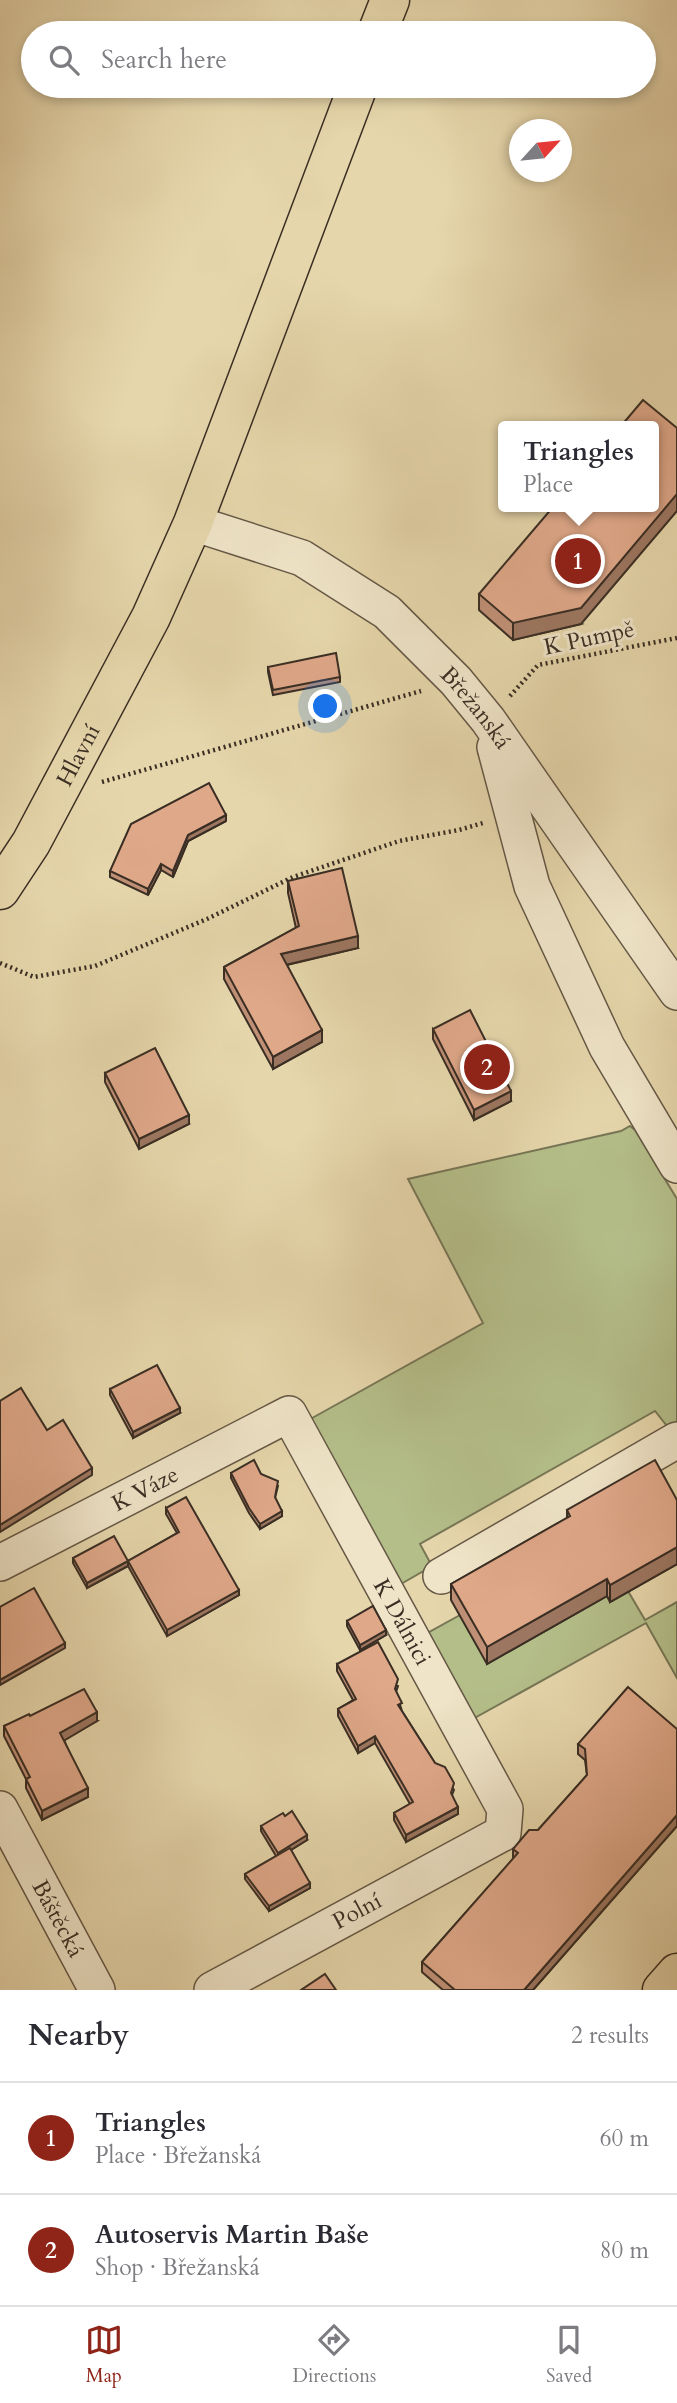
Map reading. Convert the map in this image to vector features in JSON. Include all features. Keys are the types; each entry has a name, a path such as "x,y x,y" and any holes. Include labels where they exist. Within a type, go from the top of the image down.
{"main road":[{"path":"382,21 390,0"},
{"name":"Hlavní","path":"0,890 31,843 152,617 193,523 353,98"},
{"path":"662,1990 677,1973"}],"street":[{"name":"Břežanská","path":"193,523 302,558 387,612 456,681 488,720 677,992"},
{"path":"488,720 532,886 607,1047 677,1165"},
{"name":"K Váze","path":"0,1563 289,1413"},
{"name":"K Dálnici","path":"289,1413 505,1809 503,1833"},
{"path":"441,1576 677,1440"},
{"name":"Báštěcká","path":"0,1810 97,1990"},
{"name":"Polní","path":"212,1990 503,1833"}],"path":[{"name":"K Pumpě","path":"488,720 538,665 677,638"},
{"path":"58,794 456,681"},
{"path":"0,963 34,977 95,966 206,919 293,877 399,841 459,830 514,814"}],"green space":[{"path":"630,1126 677,1199 677,1424 667,1426 655,1411 420,1544 432,1566 401,1584 305,1422 483,1323 408,1179 621,1131"},
{"path":"628,1591 645,1620 677,1602 677,1678 646,1623 471,1720 424,1635 460,1615 488,1663 607,1596 610,1601"}],"building":[{"path":"643,400 677,428 677,494 581,608 513,623 479,594 549,512 659,512 659,421 625,421"},
{"path":"336,653 340,677 273,690 268,667"},
{"path":"209,783 226,815 188,835 173,871 161,864 148,889 110,871 131,824"},
{"path":"342,868 358,936 281,954 322,1030 273,1057 224,967 299,926 288,881"},
{"path":"470,1010 511,1091 474,1110 433,1029"},
{"path":"155,1048 189,1115 139,1139 105,1073"},
{"path":"157,1365 180,1408 133,1432 110,1389"},
{"path":"21,1388 47,1430 63,1420 92,1468 0,1525 0,1401"},
{"path":"254,1460 261,1474 278,1481 275,1497 282,1511 260,1524 231,1473"},
{"path":"655,1460 677,1500 677,1547 610,1585 607,1579 487,1647 451,1584 570,1516 567,1510"},
{"path":"186,1497 239,1590 167,1630 128,1561 179,1532 166,1508"},
{"path":"114,1536 128,1561 87,1583 73,1558"},
{"path":"34,1588 65,1643 0,1680 0,1607"},
{"path":"373,1606 386,1630 360,1645 347,1621"},
{"path":"378,1642 398,1679 395,1689 402,1703 398,1705 435,1763 445,1767 454,1783 451,1793 458,1807 406,1835 394,1813 413,1802 375,1736 358,1746 338,1709 356,1699 337,1664"},
{"path":"628,1687 677,1729 677,1815 524,1990 455,1990 422,1962 518,1853 513,1849 529,1830 538,1830 587,1775 585,1749 578,1744"},
{"path":"84,1689 97,1712 60,1733 88,1788 42,1811 26,1779 30,1777 4,1726"},
{"path":"292,1811 307,1835 278,1853 261,1826 283,1813 285,1816"},
{"path":"290,1848 310,1883 269,1906 245,1874"},
{"path":"325,1974 336,1990 301,1990"}],"place":[{"name":"Triangles","path":"578,561"},
{"name":"Autoservis Martin Baše","path":"487,1067"}]}
